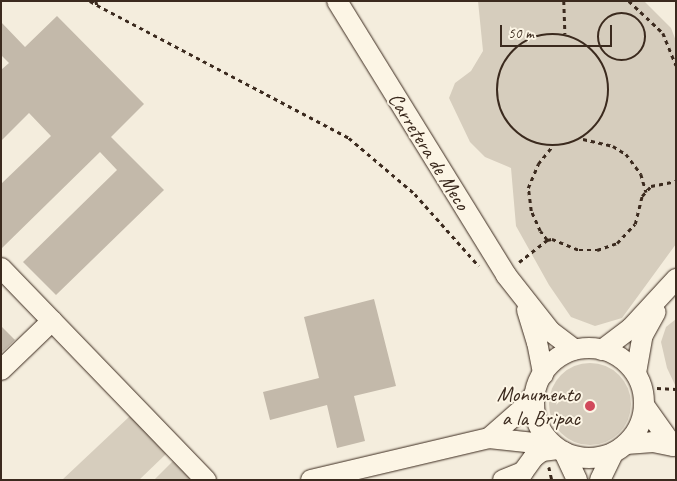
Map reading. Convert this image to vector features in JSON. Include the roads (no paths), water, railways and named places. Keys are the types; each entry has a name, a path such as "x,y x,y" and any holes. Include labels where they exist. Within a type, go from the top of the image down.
{"street":[{"name":"Carretera de Meco","path":"337,1 506,275 523,299"},
{"path":"1,268 206,480"},
{"path":"602,350 631,328 674,281"},
{"path":"636,373 643,335 674,281"},
{"path":"523,299 550,331 575,350"},
{"path":"523,299 538,342 543,374"},
{"path":"1,370 52,321"},
{"path":"489,438 522,409 534,395 543,374 556,359 575,350 602,350 627,363 636,373 644,394 644,405 639,426 620,449 600,480"},
{"path":"534,395 535,417 545,437 577,480"},
{"path":"644,405 675,446"},
{"path":"311,480 489,438 554,449 588,458 653,442 675,446"},
{"path":"503,480 523,472 534,457 554,449"}],"place":[{"name":"Monumento a la Bripac","path":"590,406"}]}
